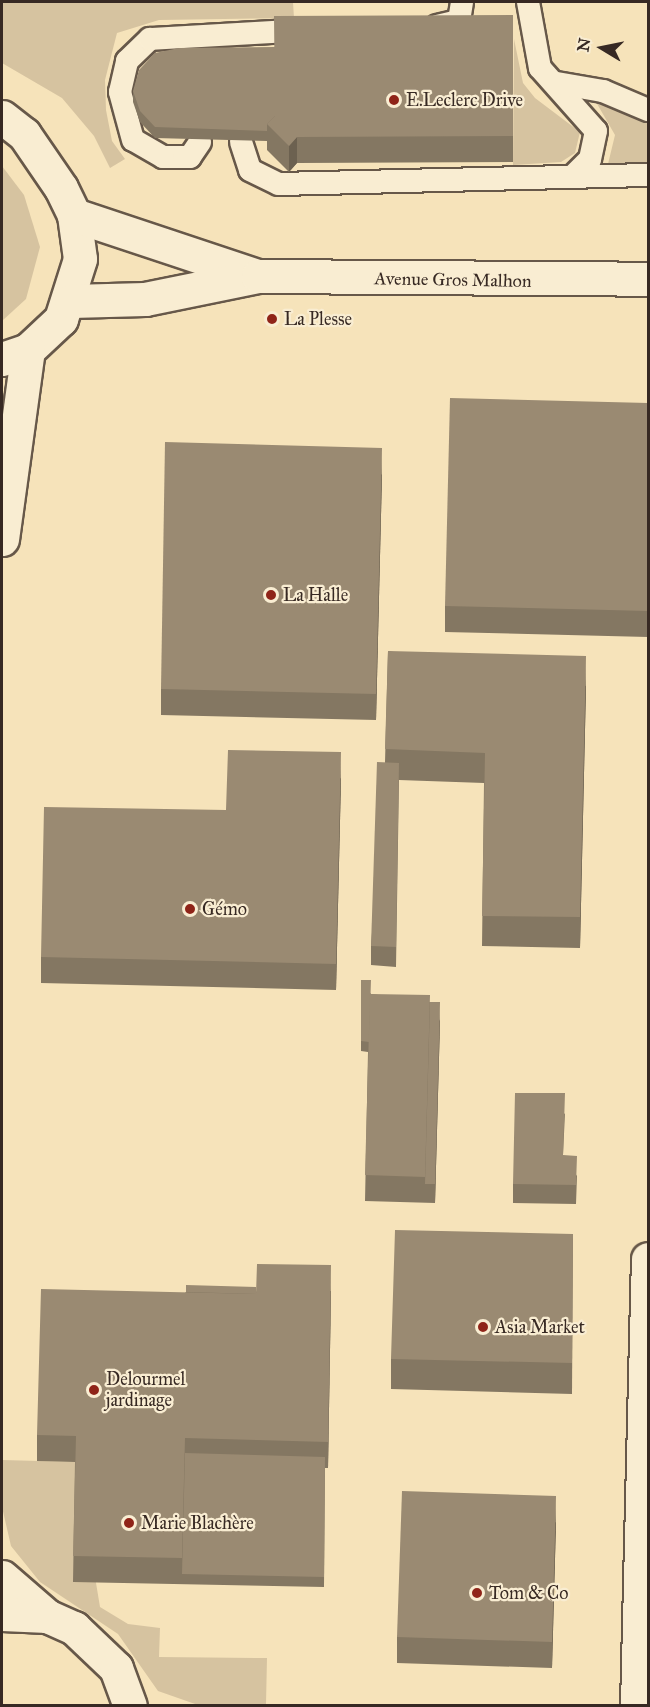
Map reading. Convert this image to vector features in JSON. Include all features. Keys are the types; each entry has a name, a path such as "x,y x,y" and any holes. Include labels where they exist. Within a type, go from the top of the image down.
{"main road":[{"path":"2,117 46,162 74,215 80,260 71,301 61,319 15,355 2,538"},
{"name":"Avenue Gros Malhon","path":"74,215 258,276"},
{"name":"Avenue Gros Malhon","path":"71,301 145,299 258,276 648,279"},
{"path":"637,1706 648,1259"},
{"path":"2,1577 47,1616 98,1645 133,1702"},
{"path":"2,1614 47,1616"}],"lane":[{"path":"416,27 450,26 464,11 462,2"},
{"path":"528,2 540,68 557,83 596,131 590,159 576,174"},
{"path":"200,142 190,157 173,148 163,157 148,140 133,140 129,101 150,39 324,30"},
{"path":"242,58 246,39 254,32"},
{"path":"192,36 194,59"},
{"path":"557,83 603,92 648,110"},
{"path":"241,142 250,170 279,184 576,174 648,175"}],"shaded area":[{"path":"2,2 293,2 294,18 159,20 117,33 105,80 106,110 112,141 125,159 110,168 94,136 62,98 2,63"},
{"path":"514,39 523,83 535,98 580,132 575,153 561,162 513,165"},
{"path":"596,102 648,120 648,164 608,164 615,135"},
{"path":"2,166 24,195 40,247 26,299 2,321"},
{"path":"2,1460 76,1462 100,1607 128,1624 160,1628 159,1657 267,1658 266,1704 198,1705 158,1691 118,1634 40,1582 11,1546 2,1507"}],"building":[{"name":"E.Leclerc Drive","path":"513,15 513,136 297,137 289,146 267,124 275,116 274,16"},
{"path":"275,47 275,116 267,124 267,131 155,127 140,111 133,91 139,70 155,53 179,48"},
{"path":"450,398 648,403 648,611 445,606"},
{"name":"La Halle","path":"165,442 382,448 376,694 161,689"},
{"path":"388,651 586,656 580,917 482,916 485,753 385,749"},
{"name":"Gémo","path":"228,750 341,752 336,964 41,957 44,807 226,810"},
{"path":"377,762 399,763 396,947 371,946"},
{"path":"361,980 371,980 369,1042 361,1041"},
{"path":"370,994 430,995 425,1177 365,1175"},
{"path":"430,1002 440,1002 435,1184 425,1184"},
{"path":"515,1093 565,1093 563,1155 577,1156 576,1185 513,1184"},
{"name":"Asia Market","path":"395,1230 573,1234 572,1363 391,1359"},
{"path":"257,1264 331,1265 328,1442 185,1438 182,1558 73,1556 76,1436 37,1435 41,1289 256,1294"},
{"path":"186,1285 256,1287 256,1294 186,1292"},
{"path":"185,1453 325,1457 324,1577 182,1574"},
{"name":"Tom & Co","path":"402,1491 556,1496 552,1642 397,1637"}],"place":[{"name":"E.Leclerc Drive","path":"394,100"},
{"name":"La Plesse","path":"272,319"},
{"name":"La Halle","path":"271,595"},
{"name":"Gémo","path":"190,909"},
{"name":"Asia Market","path":"483,1327"},
{"name":"Delourmel jardinage","path":"94,1390"},
{"name":"Marie Blachère","path":"129,1523"},
{"name":"Tom & Co","path":"477,1593"}]}
